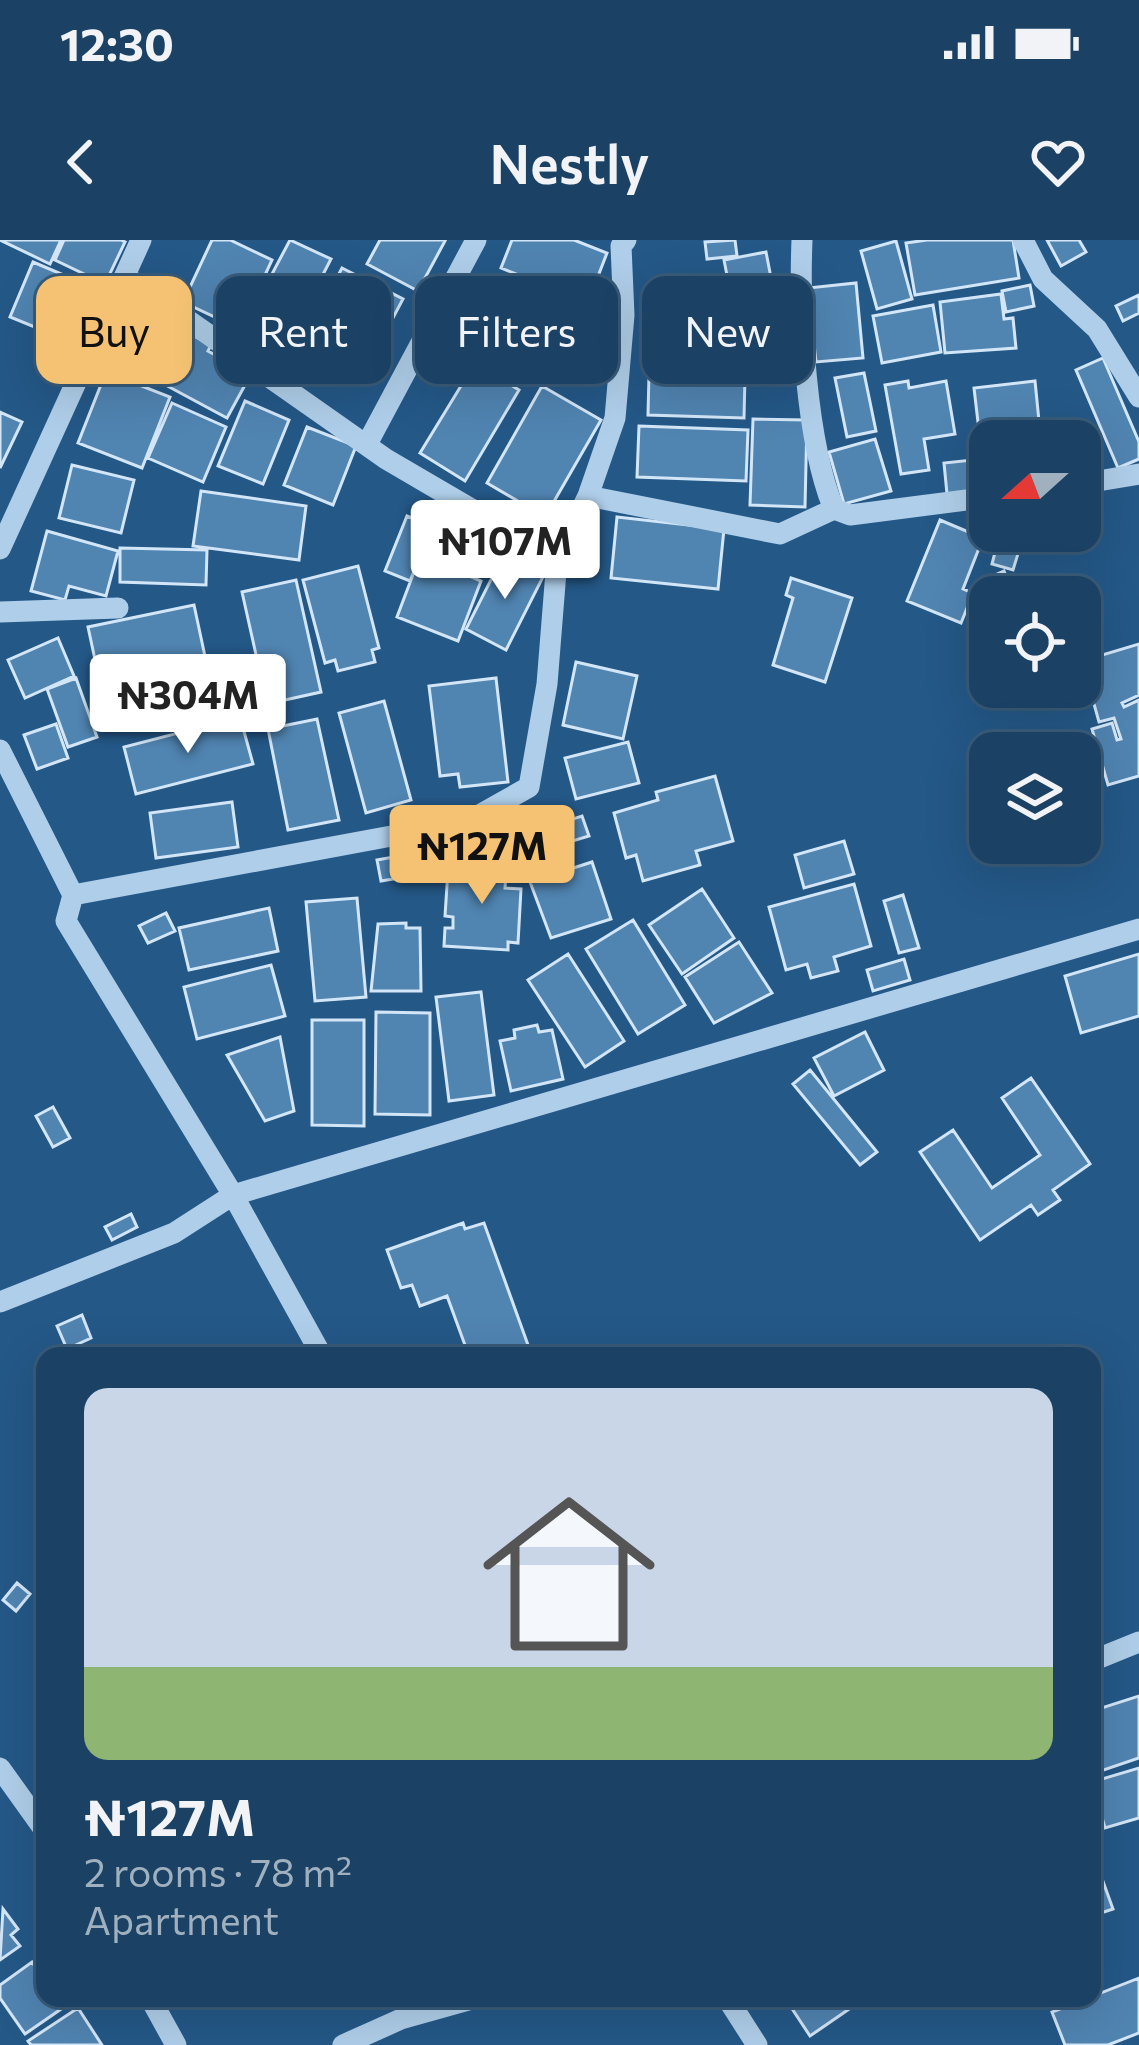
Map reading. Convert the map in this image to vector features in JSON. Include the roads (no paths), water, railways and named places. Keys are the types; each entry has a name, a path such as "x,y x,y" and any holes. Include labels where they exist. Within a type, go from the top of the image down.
{"street":[{"path":"0,549 141,240"},
{"path":"367,444 476,240"},
{"path":"73,895 467,823 529,788 547,684 556,559 588,496 615,418 626,240"},
{"path":"802,240 800,292 821,477 834,508 850,515 969,500"},
{"path":"1023,240 1043,279 1097,329 1139,397"},
{"path":"125,275 472,514 556,559"},
{"path":"1101,481 1139,475"},
{"path":"588,496 780,534 834,508"},
{"path":"0,612 118,608"},
{"path":"0,750 73,895 66,920 232,1195 317,1347"},
{"path":"0,1302 174,1233 232,1195 1139,929"},
{"path":"1101,1657 1139,1642"},
{"path":"0,1768 36,1818"},
{"path":"155,2007 176,2045"},
{"path":"343,2045 401,2019 444,2007"},
{"path":"733,2007 757,2045"}]}
